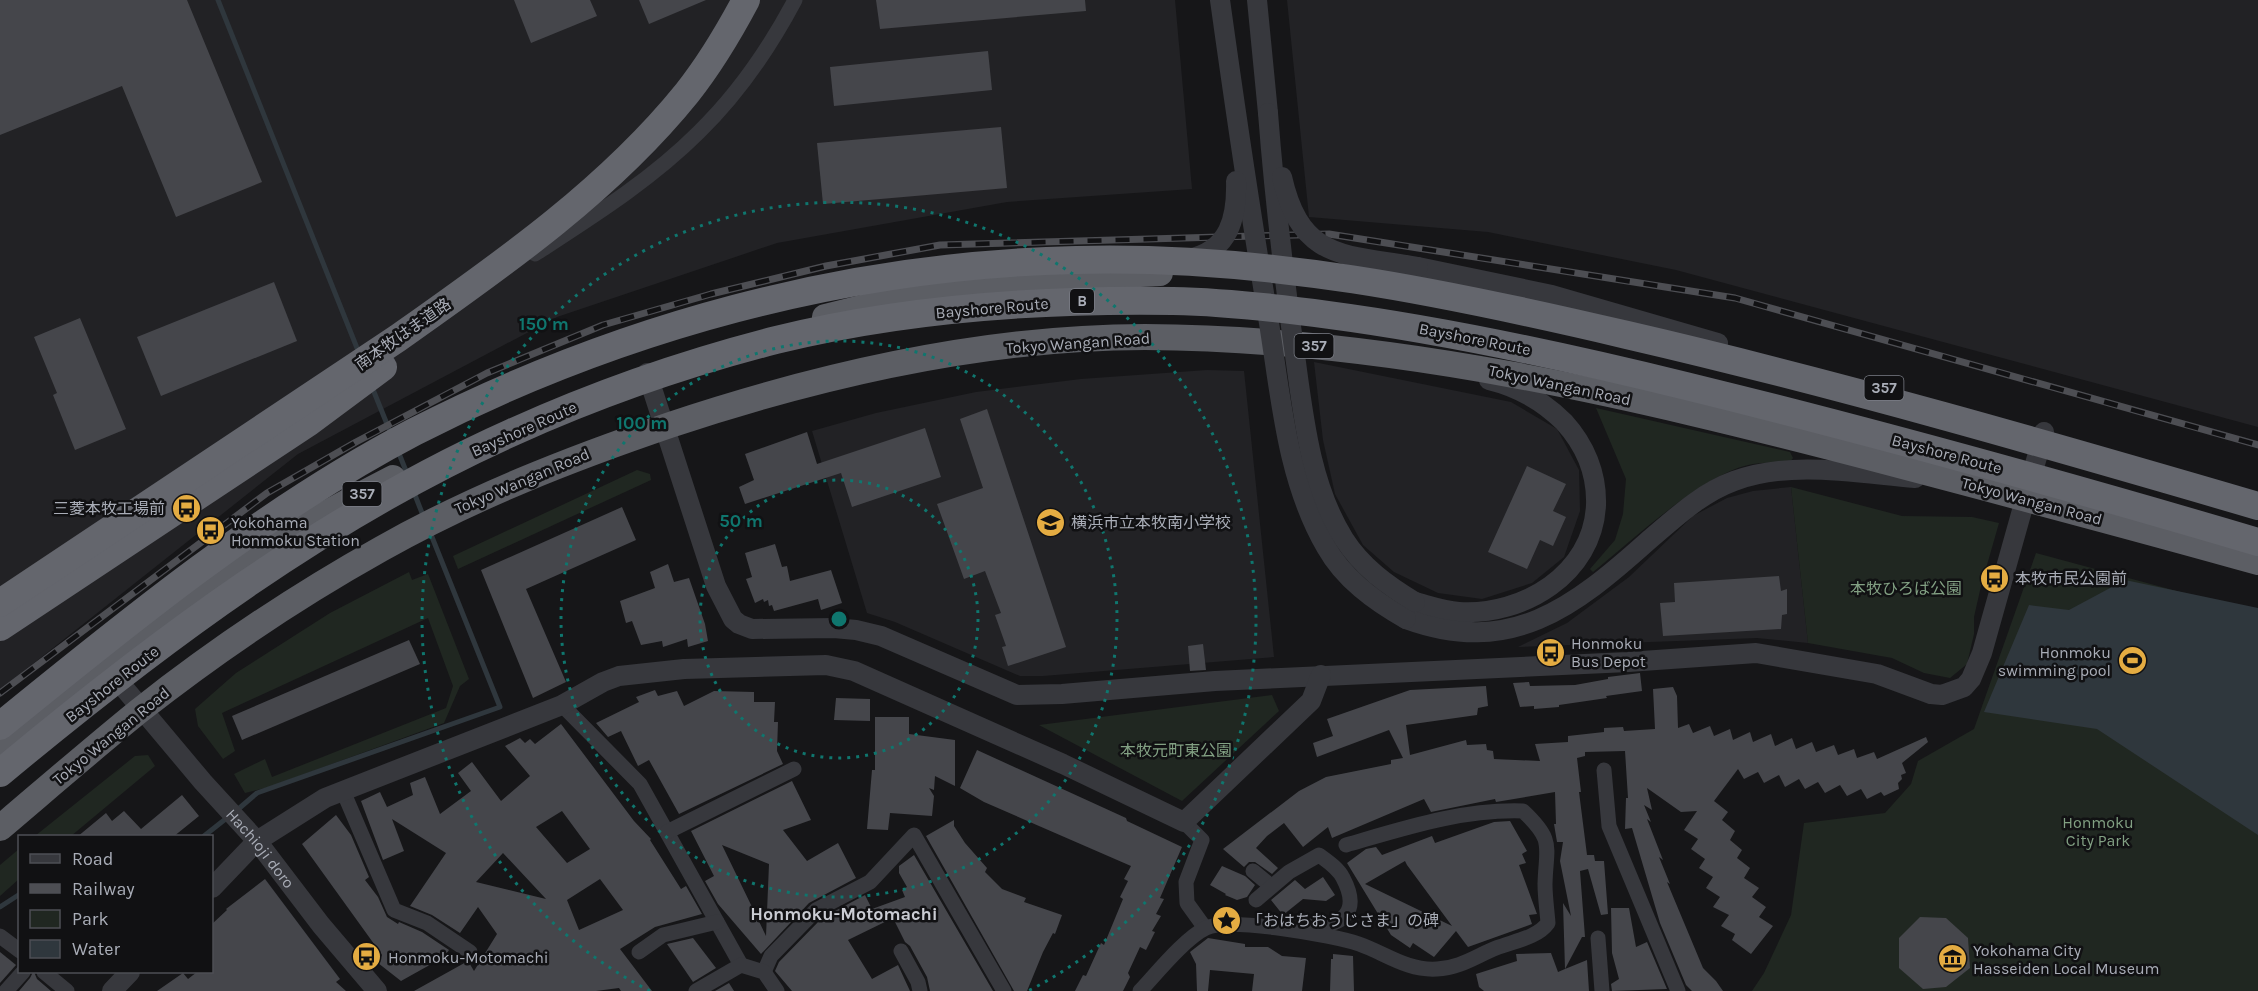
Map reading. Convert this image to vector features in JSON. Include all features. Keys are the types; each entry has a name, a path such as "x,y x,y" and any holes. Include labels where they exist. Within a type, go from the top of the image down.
{"highway":[{"name":"南本牧はま道路","path":"0,593 394,332 555,211 621,153 669,102 701,61 736,0"},
{"name":"南本牧はま道路","path":"0,606 398,338 459,295 560,217 627,158 669,115 707,65 746,0"},
{"path":"0,627 139,537 352,391 416,341 560,217"},
{"path":"0,726 171,589 251,533 335,478 402,440 493,394 586,356 670,327 761,302 863,280 970,266 1079,260 1176,262 1278,268 1392,285 1502,306 1731,359 1880,398 2258,506"},
{"name":"357","path":"0,746 102,661 268,546 337,506 510,424 647,373 777,329 901,298 1052,278 1144,273 1269,274 1391,282 1493,297 1724,345 2258,493"},
{"name":"Bayshore Route","path":"0,773 133,667 275,566 356,514 433,471 511,432 591,399 686,366 778,340 878,320 973,308 1079,301 1179,301 1296,311 1389,323 1494,342 1608,366 1850,427 2258,542"},
{"name":"Tokyo Wangan Road","path":"0,828 142,709 220,652 297,600 378,551 453,510 531,475 607,446 748,400 874,369 953,354 1043,343 1139,337 1233,340 1310,345 1475,367 1559,383 1793,438 2258,562"},
{"path":"0,606 101,525"}],"street":[{"path":"0,606 601,210 652,174 699,132 740,88 774,40 795,0"},
{"path":"1220,0 1235,112 1283,414 1302,491 1312,521 1327,549 1344,572 1364,592 1410,610 1452,632 1479,633 1506,630 1561,609 1587,592 1705,495 1734,481 1783,470 1810,470 1959,482"},
{"path":"1257,0 1278,236 1303,412 1319,483 1344,539 1359,560 1410,610 1483,612 1508,607 1550,588 1567,572 1581,553 1590,535 1595,516 1596,494 1592,472 1585,451 1572,432 1539,401 1519,390 1497,382 1387,355"},
{"path":"901,298 980,276 1051,267 1183,260 1197,257 1220,242 1229,231 1236,203 1235,112"},
{"path":"1268,113 1289,204 1304,231 1327,249 1552,295 1724,345"},
{"path":"647,373 716,585 729,613 739,624 752,629 834,628 873,634 1017,695 1062,694 1215,681 1756,653 1877,674 1931,694 1953,693 1964,687 1971,679 1982,653 2044,432"},
{"name":"Hachioji doro","path":"102,661 257,841 321,925 377,991"},
{"path":"213,887 257,841 326,798 562,705 603,682 636,673 684,669 826,665 854,671 897,689 1184,822 1202,840 1186,882 1187,903 1206,928"},
{"path":"1184,822 1311,701 1321,675"},
{"path":"562,705 640,784 741,965 765,972 777,991"},
{"path":"667,832 794,769"},
{"path":"1604,770 1609,826 1678,991"},
{"path":"343,791 394,910 427,923 470,952"},
{"path":"1140,991 1170,958 1206,928 1220,924 1330,936 1360,944 1394,962 1435,970 1462,965 1488,951 1541,932 1548,922 1545,884 1549,856 1546,839 1537,824 1523,811 1494,810 1455,816 1346,844"},
{"path":"765,972 771,956 816,910 870,882 914,835 1004,991"},
{"path":"1256,900 1289,872 1319,855 1343,876 1352,904 1349,913 1332,924 1260,927"},
{"path":"1253,871 1271,886"},
{"path":"639,952 663,935 717,922"},
{"path":"0,936 18,950"},
{"path":"1598,938 1602,991"},
{"path":"901,951 918,982 920,991"},
{"path":"696,991 741,965"},
{"path":"6,991 22,973"},
{"path":"45,973 67,991"},
{"path":"111,991 129,973"}],"shaded area":[{"path":"0,0 1175,0 1192,189 1007,202 777,243 557,317 298,454 0,690"},
{"path":"1287,0 2258,0 2258,427 1676,270 1488,232 1309,217"},
{"path":"1314,362 1511,402 1557,429 1579,470 1580,511 1564,557 1532,583 1482,599 1438,593 1394,572 1363,545 1335,494 1323,440"},
{"name":"横浜市立本牧南小学校","path":"1207,370 1244,371 1274,657 1020,676 895,622 867,613 812,431 876,413 976,392 1081,379"},
{"path":"1791,487 1808,643 1757,638 1518,647 1567,623 1629,577 1693,516 1727,498 1753,491"}],"green space":[{"path":"1596,408 1790,452 1793,458 1790,462 1753,464 1713,480 1670,509 1593,572 1590,569 1615,540 1623,514 1626,479"},
{"path":"637,470 650,474 651,480 458,569 453,556"},
{"name":"本牧ひろば公園","path":"1791,487 1902,516 1972,517 1999,523 1981,586 1967,664 1950,678 1924,673 1892,658 1808,643"},
{"name":"Honmoku City Park","path":"2036,553 2258,613 2258,991 1752,991 1764,973 1791,915 1804,823 1885,813 1911,784 1918,761 1974,729"},
{"path":"409,572 412,580 428,574 469,679 460,686 444,723 269,787 245,793 234,774 265,759 272,777 446,708 453,686 428,618 222,713 235,751 223,759 198,726 195,709 236,673 330,613"},
{"name":"本牧元町東公園","path":"1272,695 1279,711 1182,801 1039,725"},
{"path":"148,755 155,766 72,835 36,835 135,756"},
{"path":"18,850 18,880 0,896 0,865"}],"water":[{"name":"Honmoku swimming pool","path":"2125,580 2258,608 2258,835 2097,729 1984,712 2029,605 2069,610"}],"building":[{"path":"0,0 187,0 262,182 176,217 122,86 0,135"},
{"path":"514,0 590,0 597,16 531,43"},
{"path":"639,0 706,0 649,24"},
{"path":"876,0 1085,0 1086,11 880,29"},
{"path":"988,51 992,90 834,106 830,67"},
{"path":"1001,127 1007,188 823,204 817,143"},
{"path":"274,282 297,341 161,396 137,337"},
{"path":"80,318 126,429 75,450 53,395 57,393 34,337"},
{"path":"987,409 1066,647 1008,666 1002,647 1006,646 995,615 1001,613 985,571 964,579 937,504 983,488 960,419"},
{"path":"925,428 941,477 852,507 841,473 745,504 739,487 754,480 745,454 807,432 817,464"},
{"path":"1527,466 1566,484 1553,511 1566,517 1553,546 1540,540 1527,569 1488,552"},
{"path":"622,507 636,540 526,589 566,682 533,698 481,570"},
{"path":"775,544 782,567 787,566 790,581 831,570 842,603 821,610 818,599 774,611 772,605 769,606 768,600 764,602 763,599 755,603 746,579 752,577 745,553"},
{"path":"668,564 674,582 689,578 705,624 708,641 688,647 687,639 663,647 662,641 641,645 632,621 626,623 620,601 655,588 650,572"},
{"path":"1779,576 1781,591 1787,589 1787,614 1782,615 1781,629 1663,636 1660,603 1675,602 1674,583"},
{"path":"409,640 420,664 242,740 232,716"},
{"path":"1203,644 1206,670 1190,671 1188,646"},
{"path":"1640,673 1642,691 1559,705 1559,707 1534,709 1534,706 1520,707 1513,683 1529,682 1530,686 1575,685 1608,679 1608,677"},
{"path":"1486,686 1488,706 1478,708 1477,715 1406,725 1410,755 1466,740 1467,745 1486,744 1487,750 1493,751 1494,759 1540,761 1535,744 1568,742 1568,736 1604,732 1604,728 1623,727 1624,731 1655,729 1653,689 1673,687 1677,696 1678,728 1689,724 1693,733 1710,726 1714,736 1730,729 1733,740 1750,732 1753,742 1771,734 1775,746 1792,738 1796,749 1812,742 1816,752 1834,745 1838,755 1854,749 1857,758 1874,752 1877,759 1926,737 1928,742 1902,763 1906,773 1901,775 1902,779 1898,783 1899,789 1884,796 1881,792 1867,799 1861,789 1847,796 1840,785 1825,793 1818,782 1805,789 1799,779 1785,787 1779,775 1764,783 1758,772 1744,779 1738,769 1714,801 1728,812 1722,820 1735,831 1730,840 1742,850 1737,858 1750,868 1744,878 1759,888 1752,897 1766,907 1759,917 1773,926 1751,954 1732,940 1735,934 1721,926 1729,915 1713,907 1720,897 1706,888 1713,877 1699,868 1705,859 1691,849 1698,839 1684,830 1697,811 1681,812 1647,788 1652,810 1644,805 1663,860 1659,857 1670,884 1667,882 1703,968 1723,991 1692,991 1686,985 1660,923 1632,828 1625,829 1626,798 1628,798 1625,751 1585,752 1585,756 1577,758 1587,855 1594,855 1595,861 1604,861 1608,914 1601,915 1588,869 1580,871 1585,937 1582,937 1565,969 1563,903 1571,916 1560,861 1563,842 1557,842 1554,824 1556,824 1555,792 1496,802 1495,799 1431,812 1424,799 1332,838 1328,827 1303,847 1284,823 1256,848 1278,868 1272,874 1255,862 1249,862 1244,867 1223,849 1299,791 1326,777 1391,764 1391,760 1403,758 1389,730 1317,757 1313,743 1333,736 1327,719 1410,690"},
{"path":"655,690 658,696 677,691 684,706 714,691 754,692 754,702 775,702 774,722 778,722 777,751 783,764 679,814 649,760 638,766 621,731 608,737 596,723 639,702 636,697"},
{"path":"836,698 870,699 870,721 834,720"},
{"path":"875,717 909,717 909,734 955,740 955,786 935,776 934,790 929,788 934,796 932,816 890,813 888,830 867,829 872,770 875,770"},
{"path":"561,724 634,821 651,839 681,889 686,886 702,914 655,927 620,949 652,991 621,991 619,988 596,991 414,991 468,961 474,971 497,934 478,907 460,933 432,915 410,906 446,853 392,819 404,851 383,860 361,801 380,792 387,807 413,795 410,783 425,777 440,814 471,791 458,773 472,762 501,801 530,776 505,746 520,738 525,743 530,739 535,744","holes":["562,811 590,849 567,863 536,827","503,853 546,899 476,882","600,879 623,910 579,930 567,900"]},
{"path":"977,750 1126,818 1127,821 1182,847 1160,898 1164,899 1156,914 1161,916 1152,931 1155,932 1146,950 1140,947 1128,973 1130,977 1123,991 1075,991 1083,975 1086,976 1101,943 1104,945 1123,899 1120,897 1128,881 1124,879 1131,866 984,802 960,788"},
{"path":"792,781 811,820 783,830 807,861 838,843 856,878 809,903 761,954 718,904 705,881 714,876 691,831","holes":["722,845 769,864 766,936"]},
{"path":"182,795 199,816 175,835 79,835 106,813 112,821 124,811 141,829"},
{"path":"336,815 351,835 369,877 365,880 378,897 387,917 398,924 399,922 422,932 449,950 444,957 401,981 378,963 382,955 302,844"},
{"path":"954,820 954,826 965,843 987,868 985,872 1002,889 1026,898 1024,902 1062,915 1027,991 1014,991 926,836"},
{"path":"1510,821 1527,851 1522,854 1526,863 1519,865 1537,914 1529,915 1532,924 1468,947 1456,931 1434,957 1413,943 1410,948 1391,935 1347,863 1366,849 1376,847 1382,855 1432,836 1435,843 1494,822","holes":["1405,861 1452,926 1365,884"]},
{"path":"914,855 993,991 930,991 927,977 893,918 848,940 872,979 898,965 910,991 792,991 775,971 779,962 822,918 865,895 872,909 905,897 902,890 907,887 899,873 899,866"},
{"path":"1222,866 1245,876 1255,885 1247,897 1237,900 1210,885"},
{"path":"1323,877 1335,895 1326,901 1303,899 1283,915 1271,900 1295,880 1305,889"},
{"path":"265,879 340,979 336,982 346,991 157,991 183,973 188,979 196,973 213,973 213,923 226,909"},
{"path":"1611,908 1629,908 1636,947 1647,942 1667,989 1612,991 1611,984 1619,979 1612,953"},
{"path":"1920,917 1946,918 1968,938 1970,968 1946,987 1923,989 1899,968 1899,938"},
{"path":"693,938 716,968 693,982 667,944"},
{"path":"1208,938 1245,944 1245,947 1268,947 1282,956 1306,958 1302,991 1252,991 1254,974 1210,970 1208,991 1197,991 1196,964 1190,952"},
{"path":"0,952 16,965 0,983"},
{"path":"1551,953 1558,972 1587,960 1589,991 1484,991 1479,987 1476,974 1517,961 1516,954"},
{"path":"1333,954 1353,956 1354,991 1330,991"},
{"path":"34,973 37,979 51,991 19,991"},
{"path":"729,983 734,991 715,991"}],"waterway":[{"path":"218,0 359,353"},
{"path":"372,387 391,434"},
{"path":"398,451 408,476"},
{"path":"413,490 424,518"},
{"path":"236,811 257,793 500,707 430,532"},
{"path":"205,835 228,817"},
{"path":"0,907 18,895"}],"railway":[{"path":"0,693 267,493 356,442 487,373 603,325 711,294 826,266 940,245 1329,234 1735,298 2258,445"}],"place":[{"name":"三菱本牧工場前","path":"186,508"},
{"name":"横浜市立本牧南小学校","path":"1050,522"},
{"name":"Yokohama Honmoku Station","path":"210,531"},
{"name":"本牧市民公園前","path":"1994,578"},
{"name":"Honmoku Bus Depot","path":"1550,652"},
{"name":"Honmoku swimming pool","path":"2132,661"},
{"name":"「おはちおうじさま」の碑","path":"1226,920"},
{"name":"Honmoku-Motomachi","path":"367,957"},
{"name":"Yokohama City Hasseiden Local Museum","path":"1952,959"}],"district":[{"name":"Honmoku-Motomachi","path":"844,914"}]}
